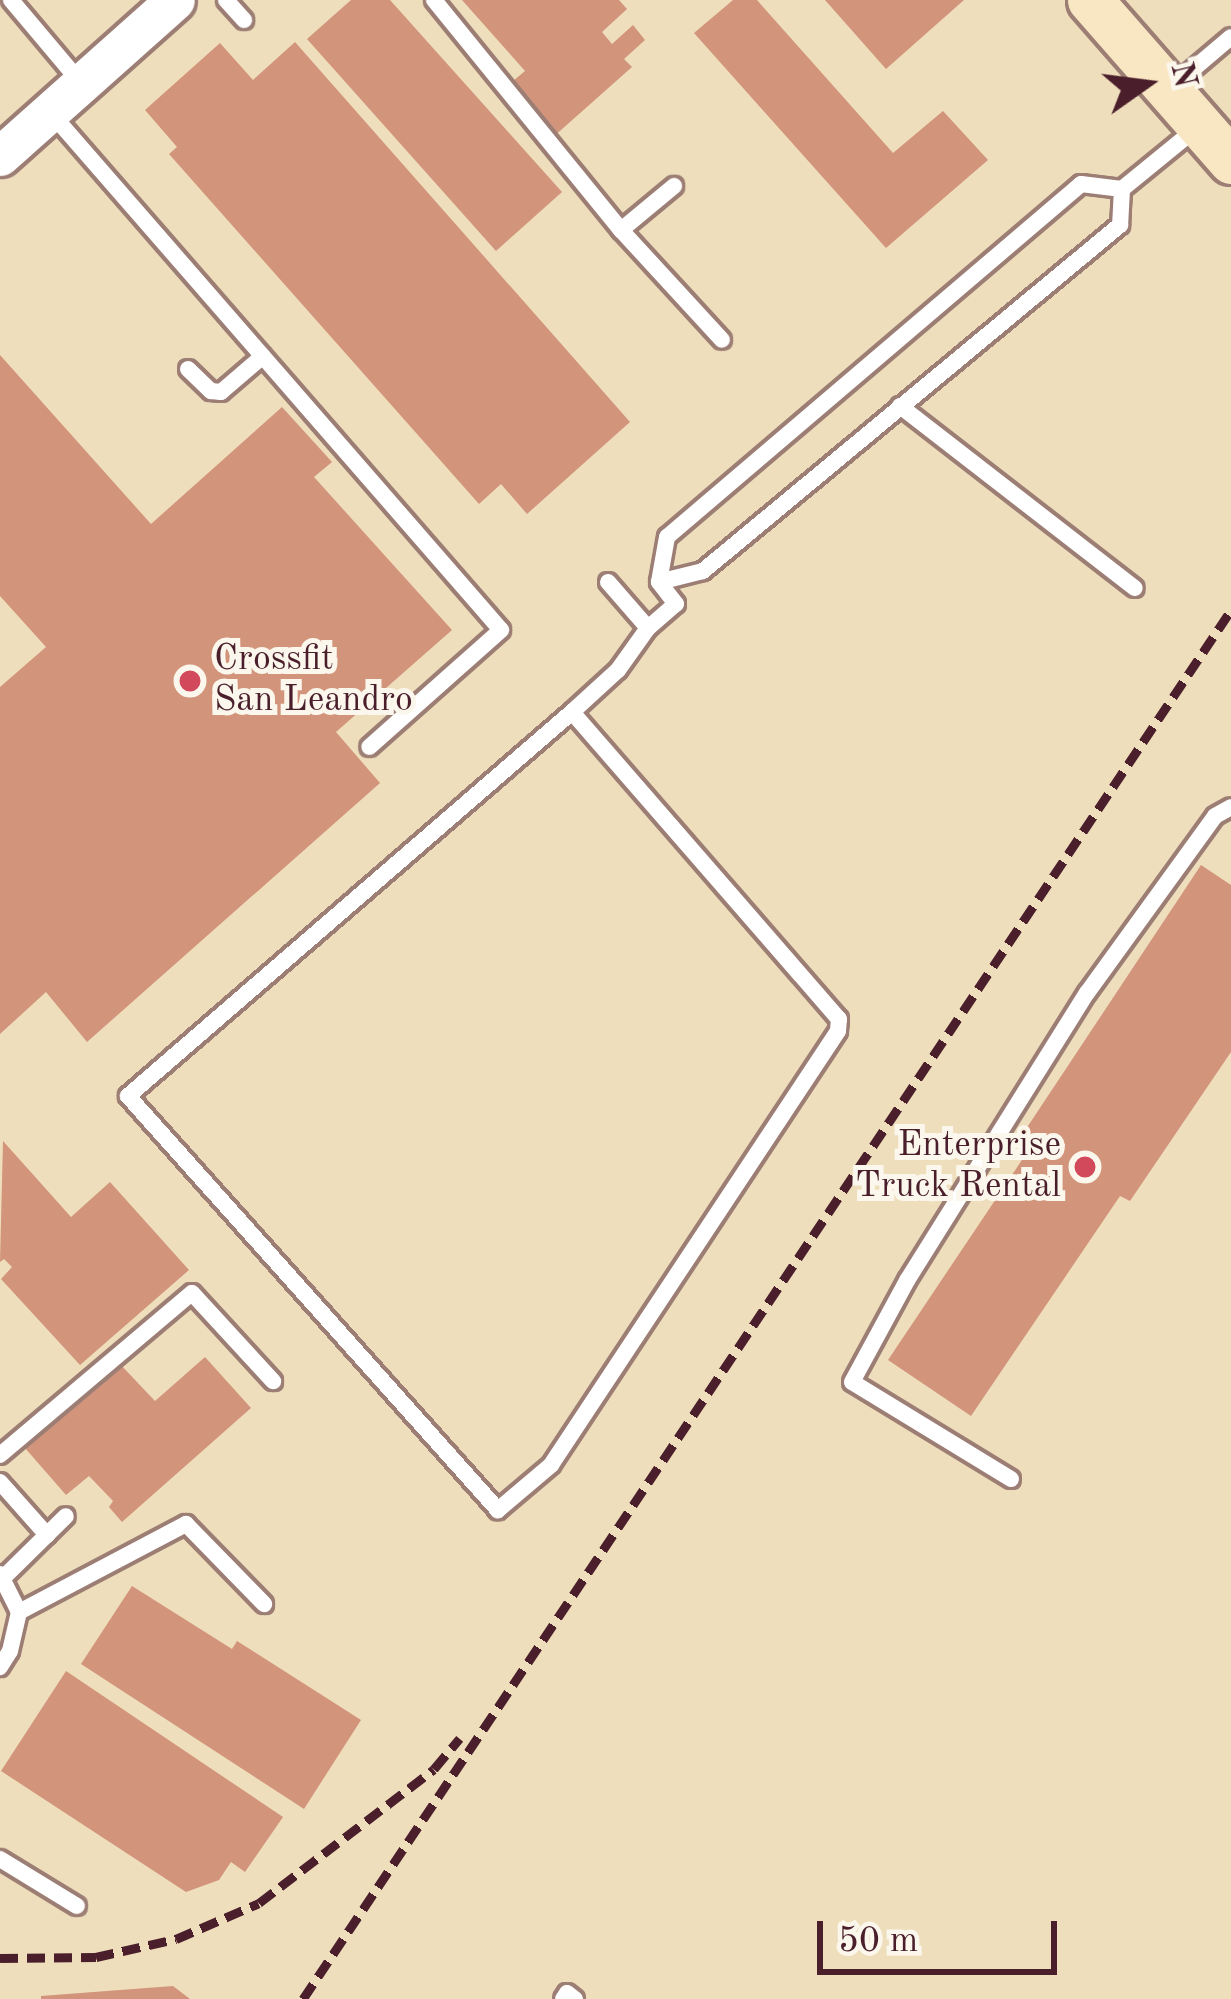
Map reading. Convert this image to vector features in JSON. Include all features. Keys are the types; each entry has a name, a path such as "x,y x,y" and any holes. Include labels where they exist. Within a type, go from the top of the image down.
{"main road":[{"path":"1090,0 1231,161"}],"street":[{"path":"0,156 175,0"}],"lane":[{"path":"10,0 82,84"},
{"path":"226,0 244,20"},
{"path":"434,0 622,230 722,340"},
{"path":"1168,90 1231,37"},
{"path":"50,112 501,630 370,747"},
{"path":"659,582 703,571 1120,225 1122,190 1198,127"},
{"path":"572,712 838,1019 838,1031 551,1465 498,1510 128,1096 618,670 648,628 676,604 659,582 668,537 1081,184 1122,190"},
{"path":"622,230 674,186"},
{"path":"188,369 217,393 263,356"},
{"path":"900,406 1135,588"},
{"path":"608,582 648,628"},
{"path":"1011,1479 852,1382 908,1280 1087,993 1215,816 1231,807"},
{"path":"0,1455 192,1293 273,1381"},
{"path":"0,1482 47,1535"},
{"path":"0,1667 10,1651 19,1612 2,1576 66,1516"},
{"path":"19,1612 186,1524 264,1604"},
{"path":"0,1859 77,1906"},
{"path":"563,1999 567,1993 575,1999"}],"building":[{"path":"351,0 390,0 562,192 496,251 307,39"},
{"path":"462,0 619,0 627,9 602,32 612,44 633,25 645,40 624,59 632,67 552,138 507,86 525,71"},
{"path":"733,0 757,0 893,153 943,111 988,160 886,248 694,33"},
{"path":"825,0 964,0 886,69"},
{"path":"295,42 630,422 527,514 501,484 479,504 169,154 177,147 145,110 220,43 253,80"},
{"path":"0,355 151,524 282,407 332,462 314,477 452,630 336,732 380,783 87,1042 46,992 0,1034 0,687 46,647 0,596"},
{"name":"Enterprise Truck Rental","path":"1201,865 1231,885 1231,1052 1130,1201 1120,1196 971,1416 888,1360 1036,1139 1026,1129"},
{"path":"3,1141 71,1217 110,1182 189,1270 80,1365 1,1279 12,1267 4,1259 0,1262"},
{"path":"205,1357 251,1408 122,1522 109,1507 113,1501 89,1476 66,1495 25,1448 119,1363 155,1401"},
{"path":"132,1586 232,1649 237,1641 361,1720 304,1809 81,1664"},
{"path":"66,1671 283,1817 245,1872 231,1862 219,1880 186,1892 1,1771"},
{"path":"173,1986 190,1999 41,1999 41,1996"}],"railway":[{"path":"303,1999 1231,610"},
{"path":"0,1958 96,1957 176,1939 259,1903 434,1769 460,1738"}],"place":[{"name":"Crossfit San Leandro","path":"190,681"},
{"name":"Enterprise Truck Rental","path":"1085,1167"}]}
